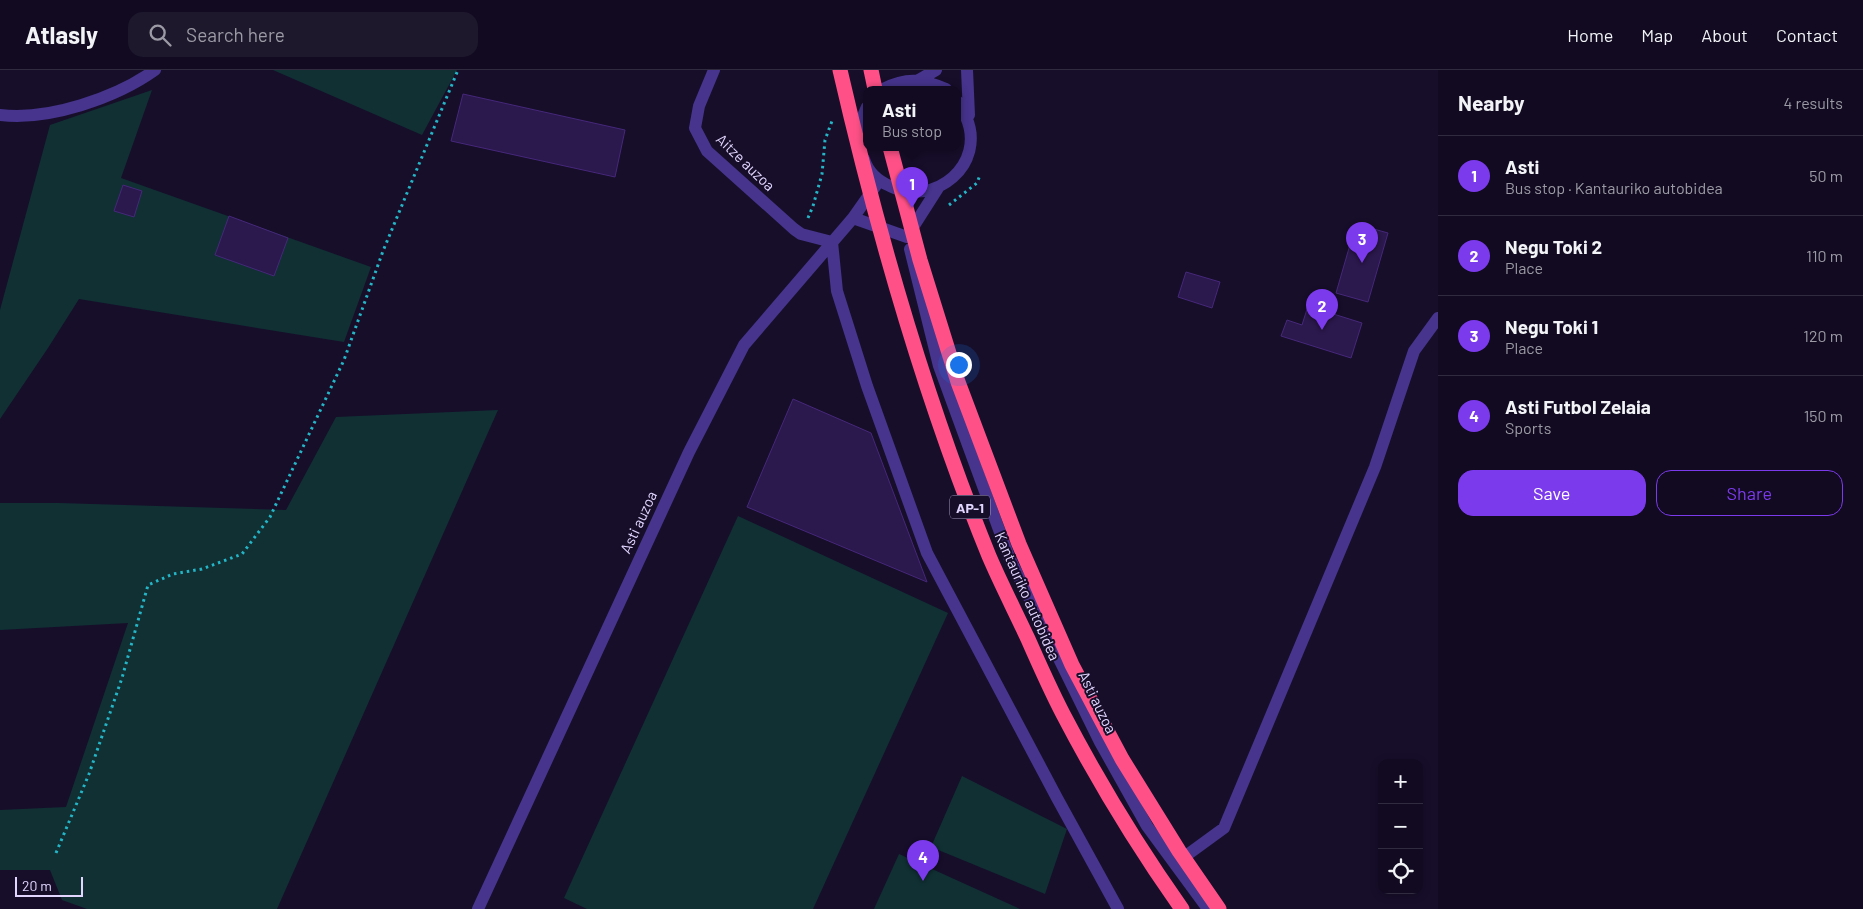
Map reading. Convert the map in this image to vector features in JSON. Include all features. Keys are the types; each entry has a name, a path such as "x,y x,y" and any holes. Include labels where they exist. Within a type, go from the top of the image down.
{"highway":[{"name":"Kantauriko autobidea","path":"840,70 883,240 929,392 958,476 990,558 1062,714 1116,808 1182,909"},
{"path":"871,70 875,86"},
{"name":"Kantauriko autobidea","path":"891,151 920,260 958,382 1023,553 1072,665 1122,759 1179,851 1220,909"}],"street":[{"path":"0,116 50,113 100,99 145,77 155,70"},
{"name":"Aitze auzoa","path":"714,70 698,106 695,128 707,150 801,234 832,242"},
{"path":"917,81 936,70"},
{"path":"863,116 860,123 858,144 865,165 879,181 901,192 920,193 938,188 954,177 965,162 971,144 967,70"},
{"path":"892,86 904,81 926,81 938,86"},
{"path":"961,105 970,125"},
{"name":"Asti auzoa","path":"478,909 689,452 744,345 853,218 879,181"},
{"path":"907,237 938,188"},
{"path":"901,192 907,237"},
{"path":"853,218 907,237"},
{"name":"Asti auzoa","path":"907,237 939,366 1008,556 1100,742 1147,826 1208,909"},
{"path":"832,242 837,291 866,386 927,553 1118,909"},
{"path":"1174,865 1224,828 1375,467 1414,351 1438,318"}],"path":[{"path":"56,853 88,774 116,695 148,585 173,574 202,569 242,554 270,517 344,360 383,251 458,70"},
{"path":"801,234 813,206 822,174 825,140 833,118"}],"green space":[{"path":"273,70 457,70 422,135"},
{"path":"152,90 121,178 371,267 344,342 79,299 0,419 0,310 50,125"},
{"path":"498,410 277,909 87,909 62,900 50,870 0,870 0,810 66,807 128,623 0,630 0,503 286,510 336,417"},
{"path":"738,516 948,613 813,909 587,909 564,898"},
{"path":"962,776 1067,829 1045,894 931,847"},
{"path":"899,854 1020,909 874,909"}],"building":[{"path":"463,94 625,130 615,177 451,141"},
{"path":"123,185 142,191 134,217 114,211"},
{"path":"229,216 288,238 274,276 215,255"},
{"path":"1356,224 1388,233 1368,302 1336,293"},
{"path":"1186,272 1220,282 1212,308 1178,297"},
{"path":"1308,306 1362,323 1351,358 1281,336 1287,320 1302,325"},
{"path":"793,399 871,433 927,582 747,507"}],"place":[{"name":"Asti","path":"912,208"},
{"name":"Negu Toki 1","path":"1362,263"},
{"name":"Negu Toki 2","path":"1322,330"},
{"name":"Asti Futbol Zelaia","path":"923,881"}]}
